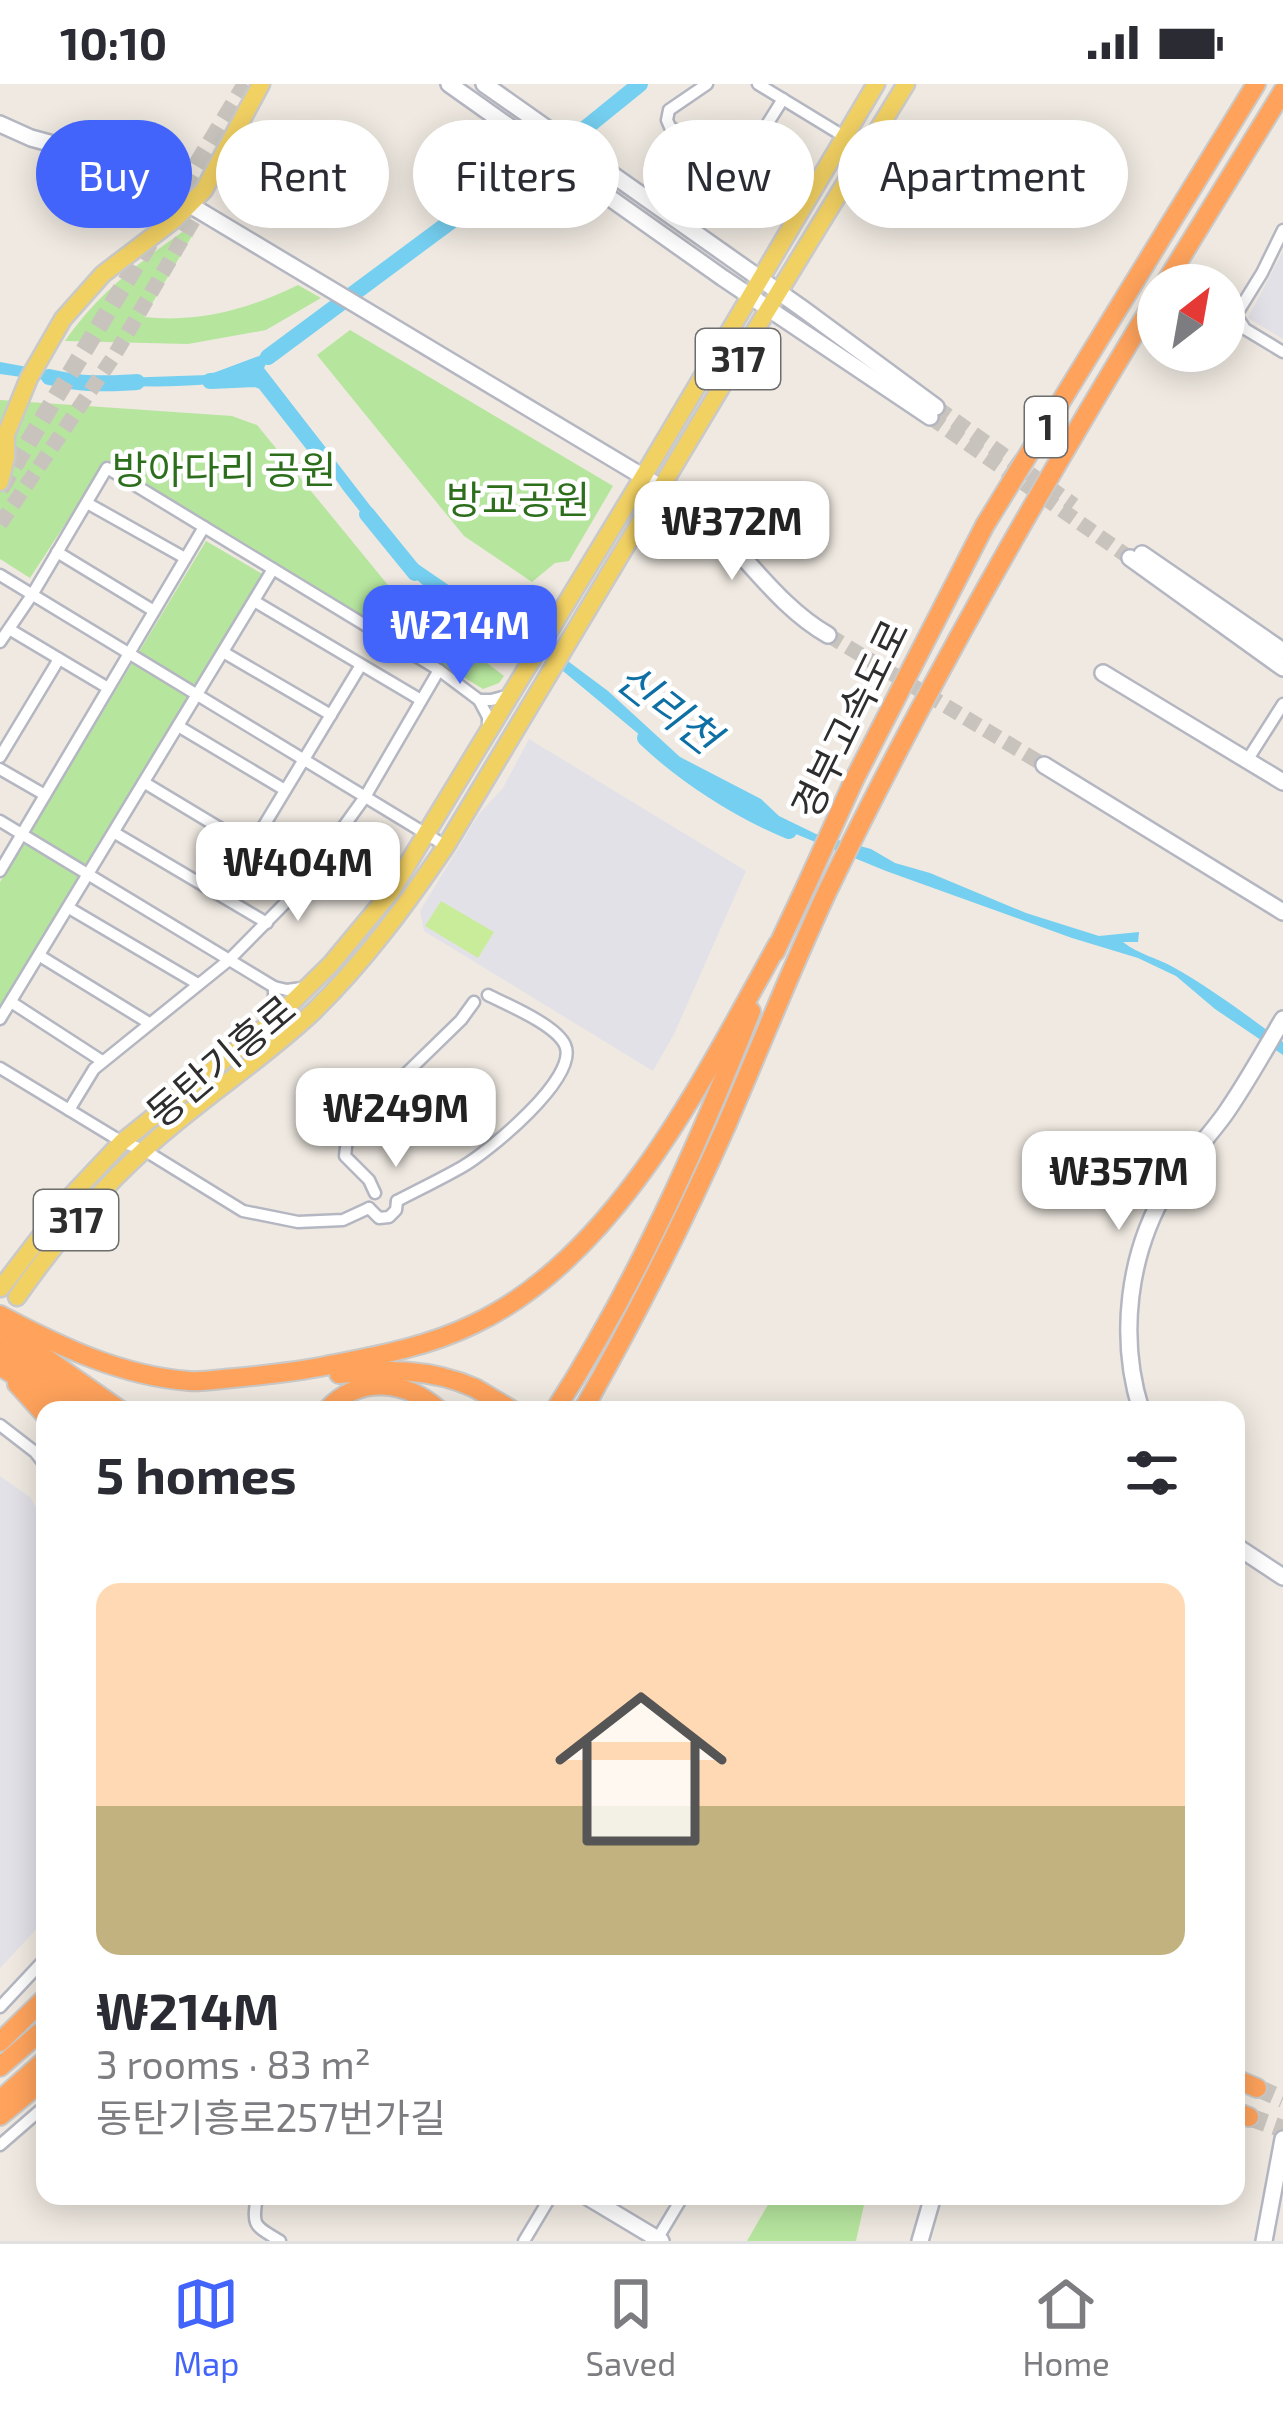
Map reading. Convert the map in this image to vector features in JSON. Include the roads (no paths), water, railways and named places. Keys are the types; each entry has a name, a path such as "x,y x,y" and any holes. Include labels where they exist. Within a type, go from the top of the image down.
{"highway":[{"name":"경부고속도로","path":"560,1401 629,1285 675,1192 778,944 854,780 985,525 1256,84"},
{"path":"1177,264 1283,91"},
{"name":"경부고속도로","path":"588,1401 662,1261 826,894 878,792 1024,520 1137,331"},
{"path":"194,1382 296,1372 421,1346 478,1322 536,1288 580,1247 646,1164 718,1052 778,944"},
{"path":"0,1315 125,1370 194,1382 409,1370 435,1373 497,1401"},
{"path":"0,1326 107,1401"},
{"path":"0,1346 81,1401"},
{"path":"0,1367 54,1401"},
{"path":"0,1367 36,1405"},
{"path":"338,1401 348,1392 376,1385 416,1393 427,1401"},
{"path":"0,2042 36,2007"},
{"path":"0,2067 36,2036"},
{"path":"0,2100 36,2068"},
{"path":"1245,2083 1257,2088"},
{"path":"0,2116 36,2086"}],"main road":[{"path":"192,203 204,190 261,84"},
{"name":"동탄기흥로","path":"854,120 876,84"},
{"name":"동탄기흥로","path":"9,1293 144,1150 283,1039 327,998 393,923 446,846 906,84"},
{"name":"동탄기흥로","path":"9,1293 72,1196 122,1142 274,1020 371,918 428,835 838,147"},
{"path":"0,482 6,457 3,443 46,346 103,274 163,228"}],"street":[{"path":"449,84 576,174 756,287"},
{"path":"484,84 505,93 756,287 933,412"},
{"path":"707,84 670,110 667,120 670,127 734,165 741,166 783,99"},
{"path":"758,84 838,133"},
{"path":"0,124 36,139"},
{"path":"192,206 662,488 713,523 779,600 828,635"},
{"path":"1283,230 1236,314 1245,329 1283,352"},
{"path":"0,642 107,468 439,670 479,700 488,717 488,734"},
{"path":"87,503 185,558"},
{"path":"0,870 204,526"},
{"path":"57,552 154,611"},
{"path":"1283,651 1132,553 1283,668"},
{"path":"0,1019 273,569"},
{"path":"0,575 446,846"},
{"path":"254,601 421,700"},
{"path":"9,629 108,688"},
{"path":"223,652 331,715"},
{"path":"0,757 59,659"},
{"path":"251,847 361,664"},
{"path":"69,1110 94,1069 230,960 306,880 364,797 439,670"},
{"path":"1103,673 1283,782"},
{"path":"479,700 491,700 516,688"},
{"path":"1248,759 1283,704"},
{"path":"178,726 285,790"},
{"path":"1044,765 1283,912"},
{"path":"0,769 45,795"},
{"path":"145,783 306,880"},
{"path":"0,821 274,987 311,986"},
{"path":"115,833 267,923"},
{"path":"69,908 198,984"},
{"path":"40,956 149,1023"},
{"path":"274,987 274,1020"},
{"path":"375,1192 369,1208 384,1219 393,1214 397,1201 467,1164 529,1113 564,1070 565,1043 553,1030 488,994"},
{"path":"11,1002 103,1061"},
{"path":"375,1192 345,1156 348,1130 461,1020 473,1002"},
{"path":"1139,1401 1129,1329 1131,1294 1143,1243 1169,1186 1225,1114 1283,1019"},
{"path":"0,1068 243,1211 298,1222 343,1220 369,1208"},
{"path":"375,1192 388,1191 397,1201"},
{"path":"0,1425 36,1453"},
{"path":"1245,1552 1283,1577"},
{"path":"0,2008 36,1969"},
{"path":"0,2145 36,2113"},
{"path":"1264,2241 1283,2139"},
{"path":"255,2205 255,2226 280,2241"},
{"path":"524,2241 546,2205"},
{"path":"601,2205 658,2240 678,2205"},
{"path":"920,2241 930,2205"}],"water":[{"path":"339,299 269,357 264,368 412,560 501,621 552,649 608,691 680,757 761,799 779,816 1026,913 1099,936 1139,932 1138,942 1123,942 1230,1003 1283,1042 1283,1055 1176,976 1138,958 886,871 742,809 659,751 551,661 551,653 547,659 423,585 401,566 380,532 343,490 292,408 258,372 211,384 159,386 0,374 0,362 93,379 208,375 259,356"}],"waterway":[{"path":"268,357 481,199 546,160 640,84"},
{"name":"신리천","path":"49,377 137,382"},
{"name":"신리천","path":"210,381 264,382 322,456"},
{"name":"신리천","path":"367,514 415,573"},
{"name":"신리천","path":"645,738 713,791 789,831"}],"tunnel":[{"path":"0,489 246,84"},
{"path":"0,524 114,356 204,202"},
{"path":"936,407 1074,505"},
{"path":"930,417 1130,558"},
{"path":"828,635 1044,765"},
{"path":"1257,2088 1283,2099"},
{"path":"1249,2117 1283,2129"}],"park label":[{"name":"방아다리 공원","path":"224,470"},
{"name":"방교공원","path":"518,500"}]}
